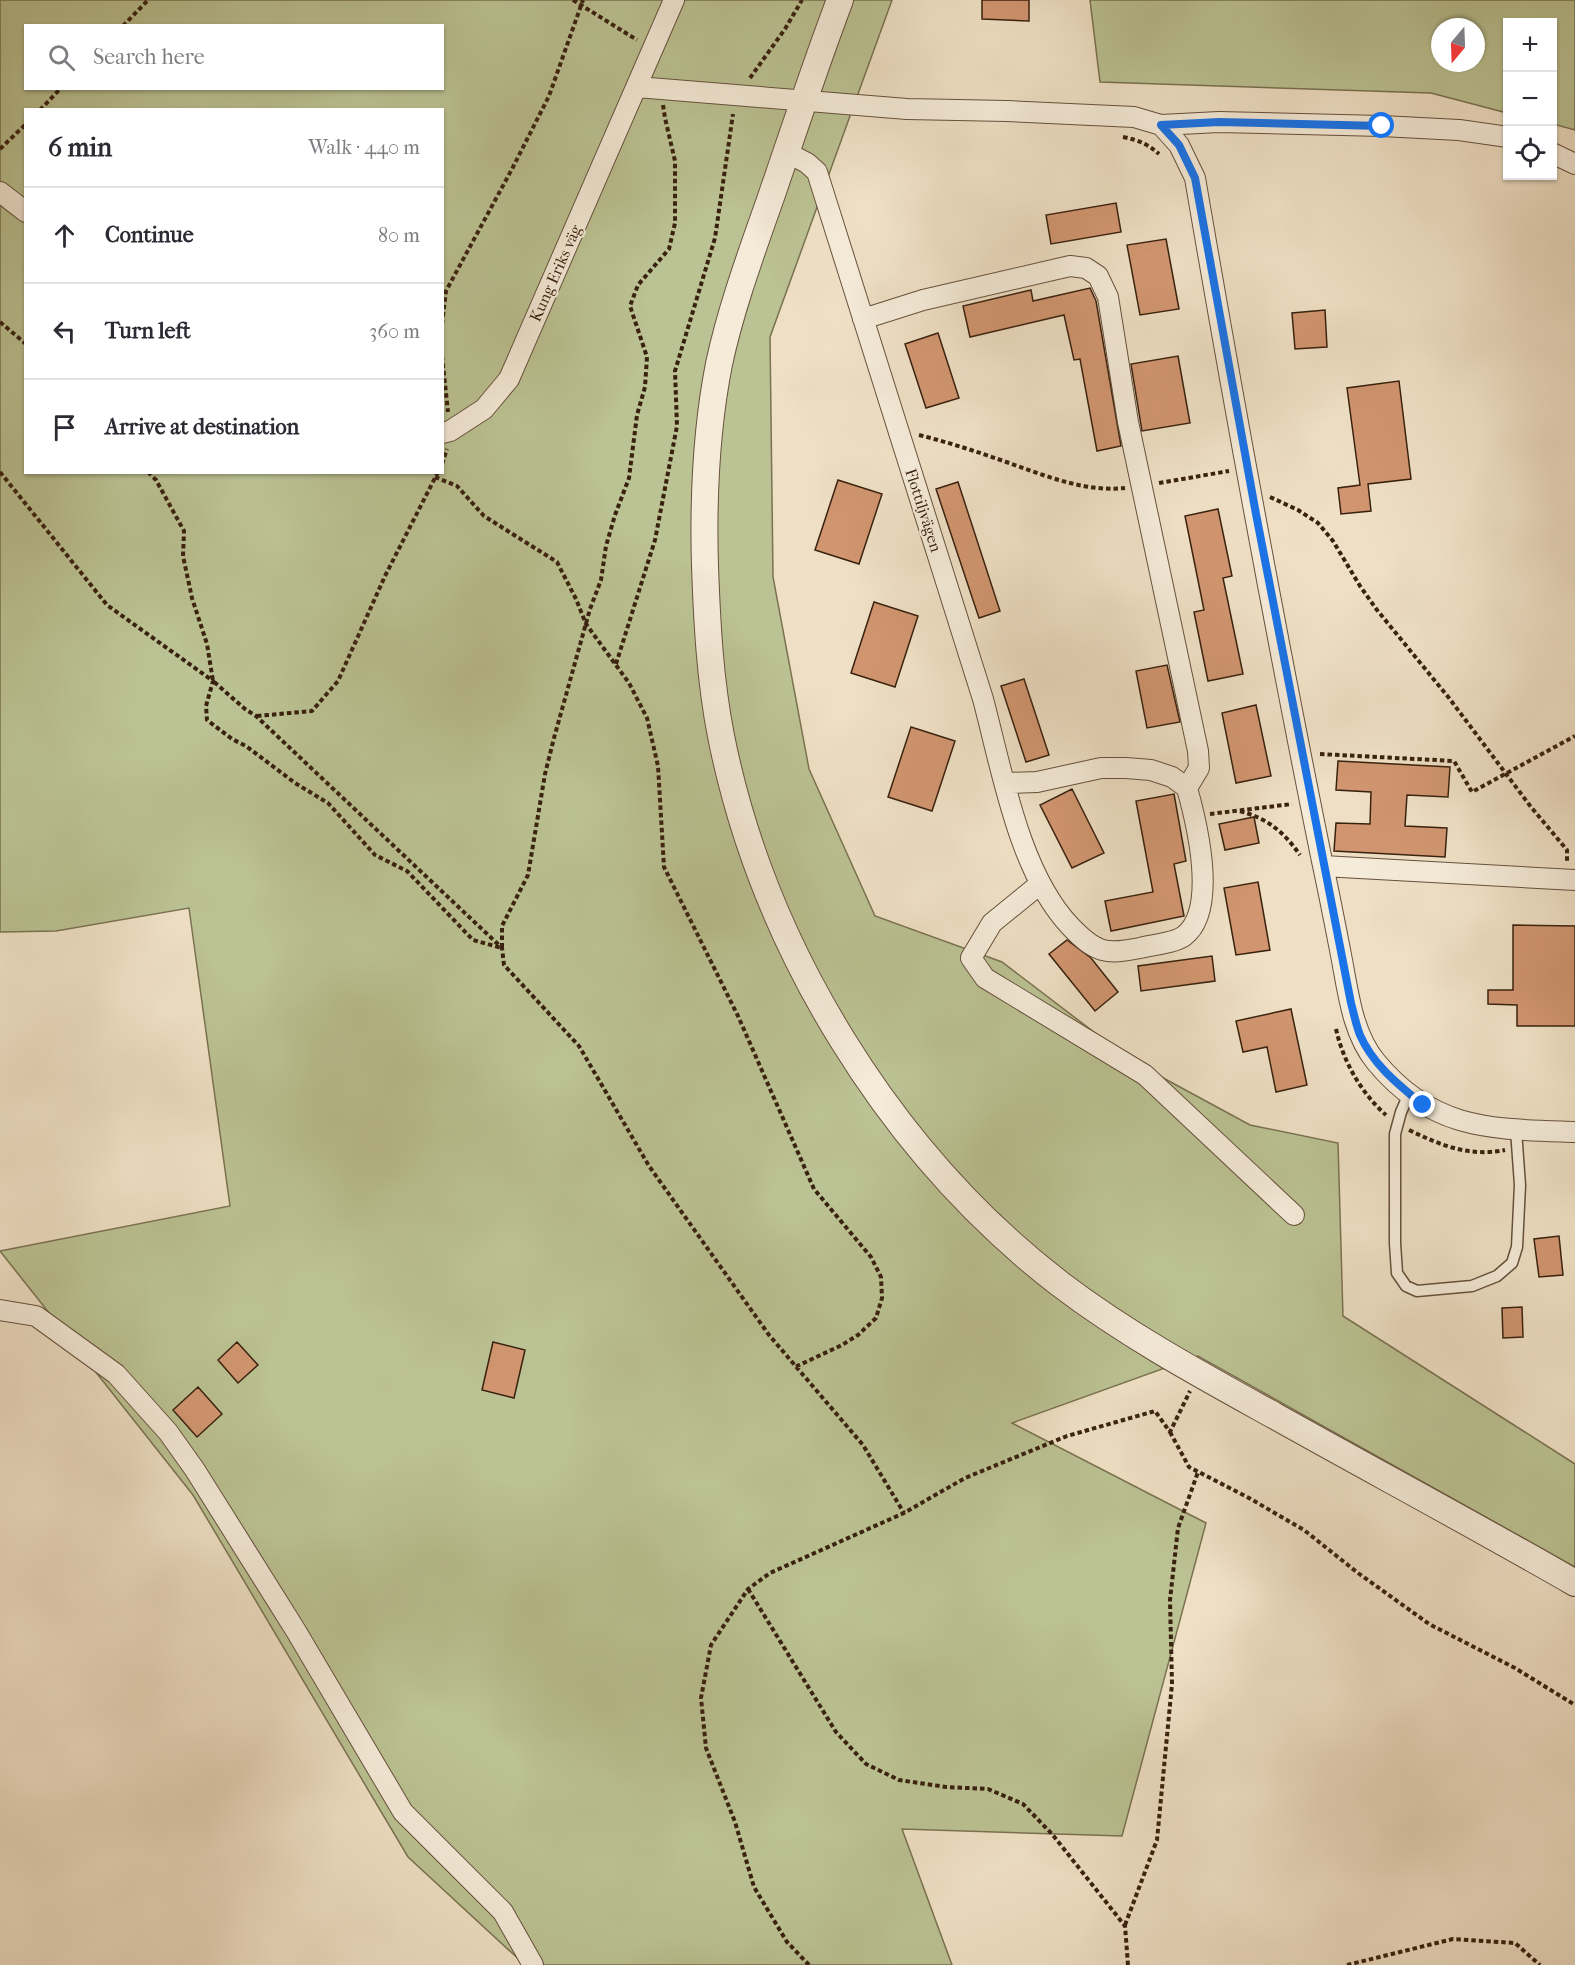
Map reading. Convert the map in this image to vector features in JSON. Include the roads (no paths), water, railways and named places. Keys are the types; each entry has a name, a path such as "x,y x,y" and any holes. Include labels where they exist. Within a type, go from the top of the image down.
{"street":[{"name":"Kung Eriks väg","path":"446,432 484,409 509,379 674,0"},
{"path":"840,0 802,100 735,299 719,365 705,480 706,592 711,664 720,733 734,791 757,862 780,918 815,993 840,1037 881,1098 961,1196 1058,1282 1147,1344 1201,1376 1575,1583"},
{"path":"637,87 907,109 1134,117 1161,125 1219,122 1370,126 1459,130 1503,137"},
{"path":"1161,125 1179,145 1195,178 1301,753 1351,1003 1360,1035 1374,1060 1398,1084 1423,1105 1446,1117 1473,1125 1516,1130 1575,1132"},
{"name":"Flottiljvägen","path":"786,152 807,163 817,172 983,699 1030,865 1040,884"},
{"path":"1557,155 1575,163"},
{"path":"0,192 24,210"},
{"path":"863,319 922,300 1070,266 1086,268 1098,276 1108,297 1128,422 1198,751 1199,768 1187,788"},
{"path":"1006,783 1037,782 1101,768 1126,768 1151,770 1172,777 1187,788 1195,816 1204,890 1199,914 1190,931 1181,938 1122,951 1106,952 1091,946 1070,926 1040,884 992,923 971,958 985,978 1145,1075 1294,1215"},
{"path":"1323,866 1571,880"},
{"path":"0,1310 36,1316 116,1374 168,1432 195,1470 290,1621 403,1812 503,1912 533,1965"}],"lane":[{"path":"1409,1094 1395,1134 1395,1243 1397,1273 1406,1286 1417,1291 1472,1286 1497,1276 1512,1263 1517,1248 1520,1185 1516,1130"}]}
